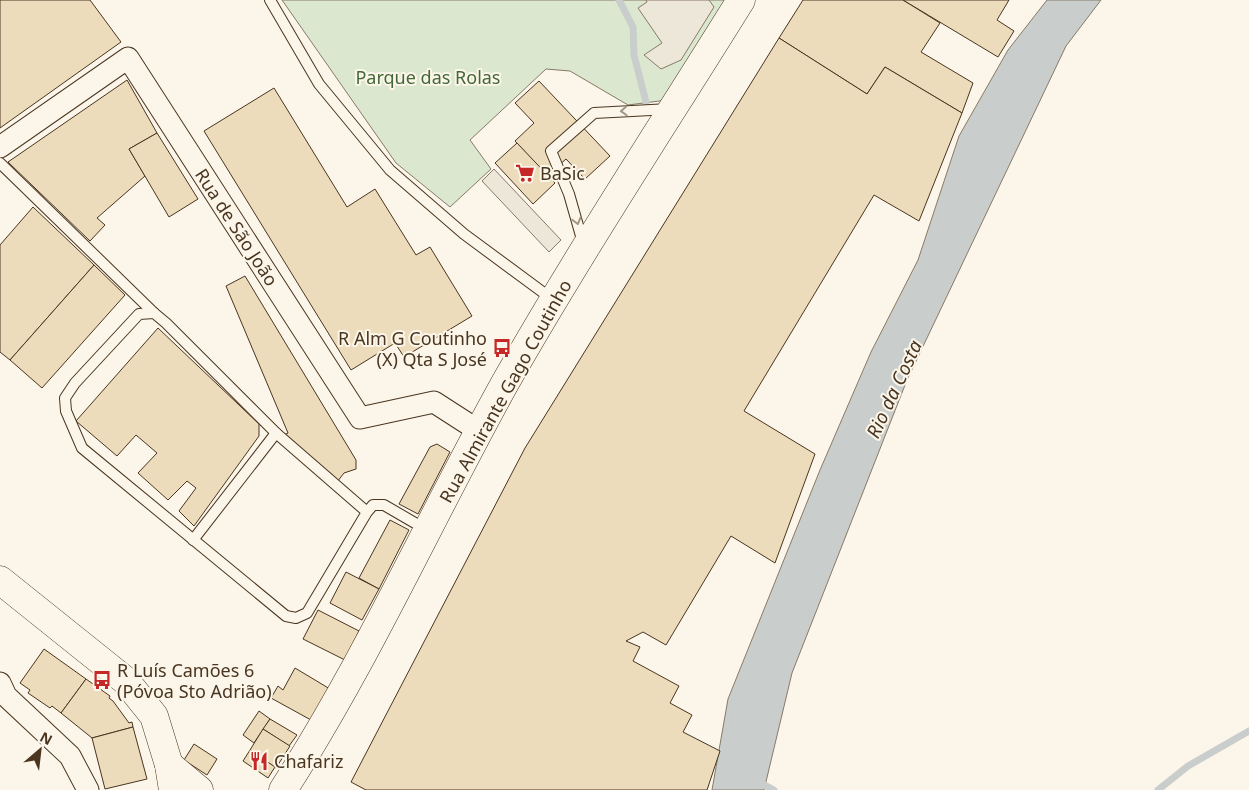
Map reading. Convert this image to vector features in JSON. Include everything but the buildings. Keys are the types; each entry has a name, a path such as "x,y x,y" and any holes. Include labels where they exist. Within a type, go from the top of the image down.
{"main road":[{"name":"Rua Almirante Gago Coutinho","path":"283,790 337,702 479,431 554,301 741,0"},
{"path":"0,580 126,681 154,716 171,778 199,790"}],"street":[{"name":"Rua de São João","path":"0,147 128,58 360,418 434,402 479,431"},
{"path":"0,683 6,696 70,756 88,790"}],"lane":[{"path":"270,0 319,84 390,170 464,234 554,301"},
{"path":"585,251 569,194 551,151 594,113 673,109"},
{"path":"0,163 166,323 276,433 367,512"},
{"path":"154,313 139,314 75,383 65,398 66,411 82,448 286,616 296,618 307,613 373,505 384,505 427,530"},
{"path":"193,540 276,433"}],"green space":[{"name":"Parque das Rolas","path":"282,0 730,0 667,100 628,105 570,71 546,69 470,140 491,169 450,207 396,163"}],"shaded area":[{"path":"646,0 709,0 714,7 681,60 661,69 644,55 662,43 638,8 647,2"},
{"path":"494,169 561,240 549,252 482,181"}],"water":[{"name":"Rio da Costa","path":"1047,0 1101,0 1066,46 907,380 792,673 764,790 712,790 728,699 820,470 871,352 918,260 959,136 1008,50"}],"waterway":[{"path":"619,0 633,27 634,55 646,102"},
{"path":"1158,790 1188,766 1249,731"},
{"path":"759,782 774,790"}],"place":[{"name":"BaSic","path":"525,173"},
{"name":"R Alm G Coutinho (X) Qta S José","path":"502,348"},
{"name":"R Luís Camões 6 (Póvoa Sto Adrião)","path":"102,680"},
{"name":"Chafariz","path":"259,761"}]}
